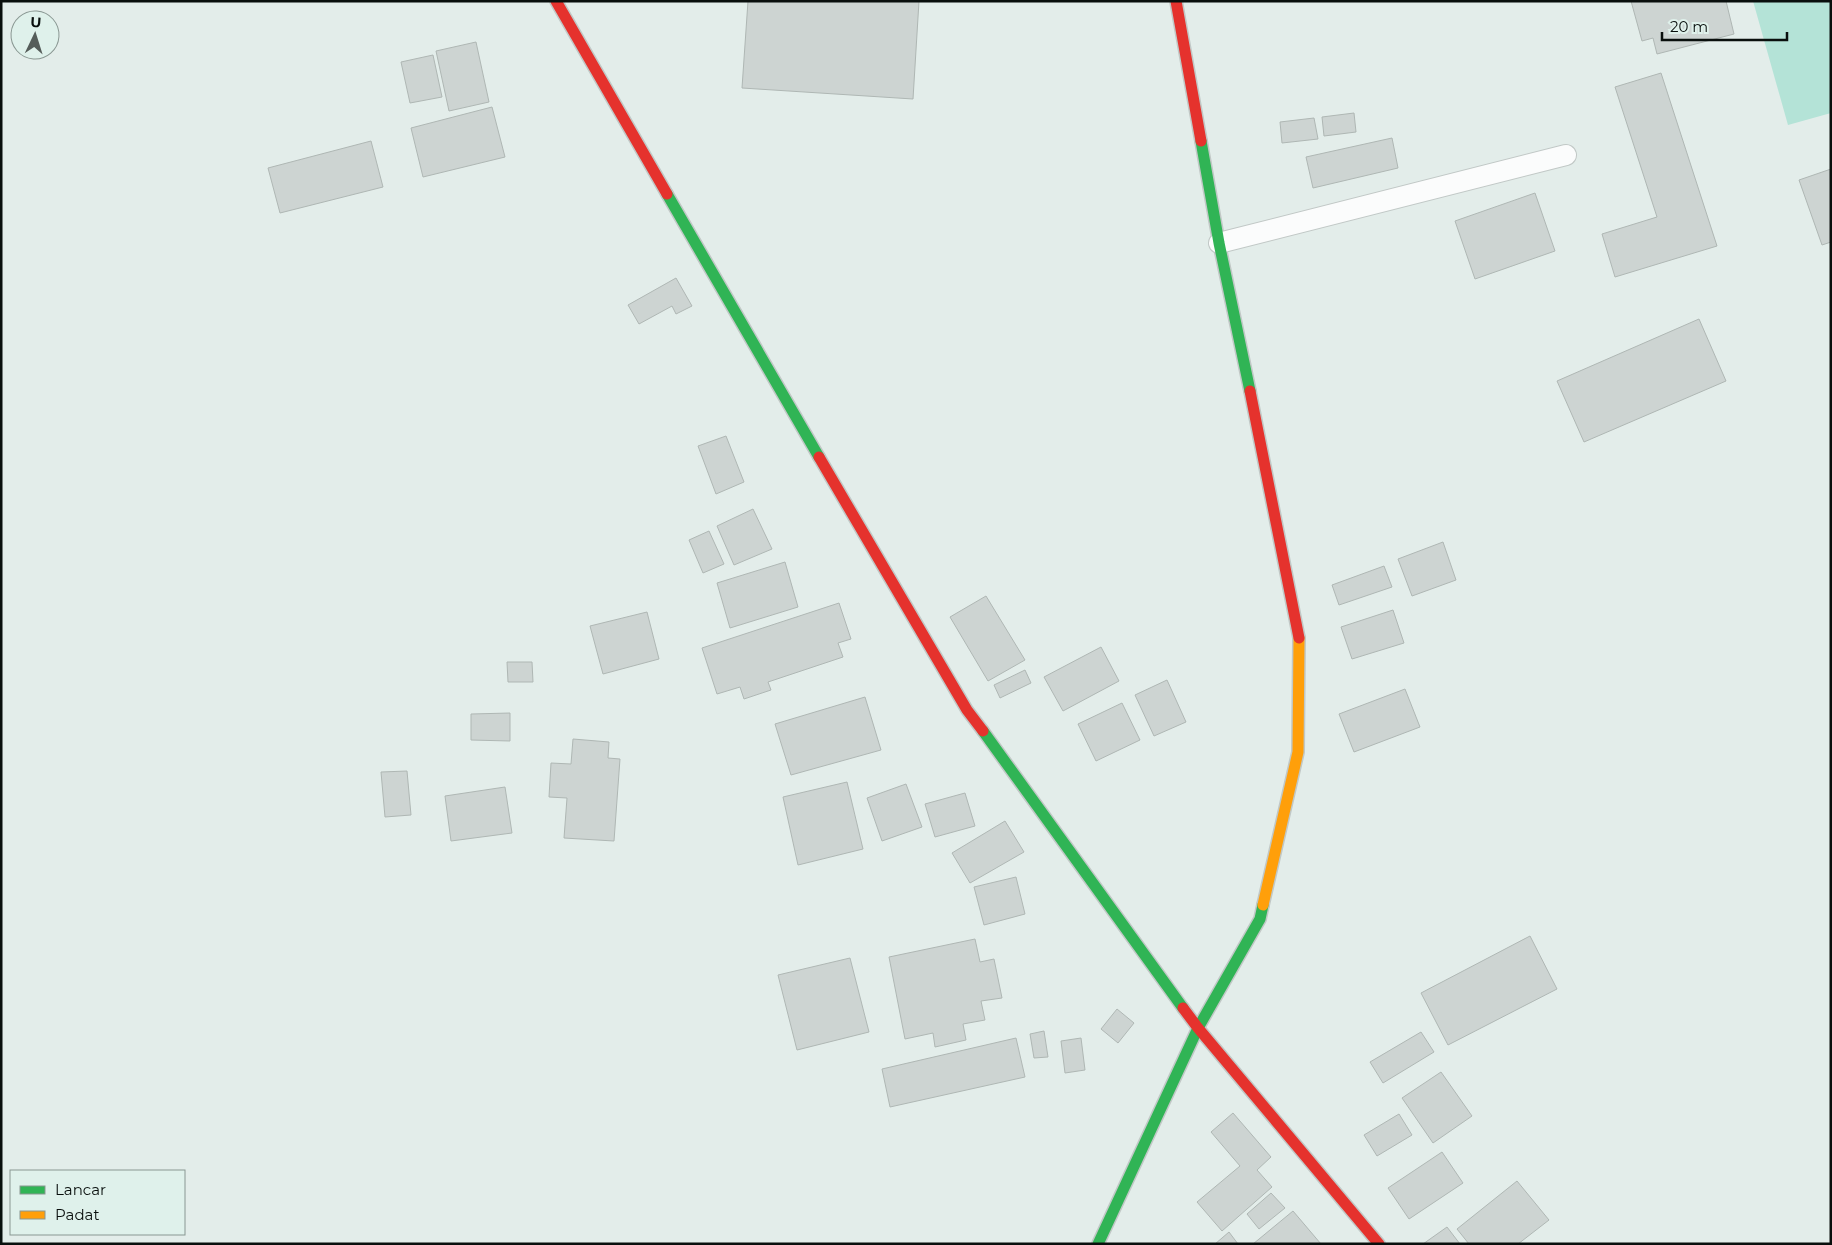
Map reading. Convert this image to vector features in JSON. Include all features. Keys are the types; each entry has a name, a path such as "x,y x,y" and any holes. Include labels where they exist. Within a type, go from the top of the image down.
{"street":[{"path":"556,1 967,710 1198,1028 1379,1244"},
{"path":"1098,1244 1198,1028 1260,919 1298,752 1299,638 1219,243 1176,1"}],"lane":[{"path":"1219,243 1566,156"}],"green space":[{"path":"1753,1 1831,1 1831,113 1788,125"}],"building":[{"path":"748,1 919,1 913,99 742,88"},
{"path":"1631,1 1726,1 1734,34 1657,54 1653,38 1642,41"},
{"path":"476,42 489,102 449,111 436,51"},
{"path":"433,55 442,97 410,103 401,62"},
{"path":"1661,73 1717,246 1615,277 1602,234 1657,217 1615,87"},
{"path":"492,107 505,157 423,177 411,128"},
{"path":"1354,113 1356,132 1324,136 1322,117"},
{"path":"1314,118 1318,139 1282,143 1280,122"},
{"path":"1392,138 1398,168 1313,188 1306,157"},
{"path":"371,141 383,187 280,213 268,168"},
{"path":"1831,169 1831,242 1822,245 1799,180"},
{"path":"1535,193 1555,251 1475,279 1455,221"},
{"path":"676,278 692,306 676,314 672,306 639,324 628,305"},
{"path":"1699,319 1726,381 1584,442 1557,381"},
{"path":"726,436 744,482 716,494 698,446"},
{"path":"753,509 772,549 734,565 717,526"},
{"path":"709,531 724,564 703,573 689,540"},
{"path":"1443,542 1456,580 1412,596 1398,559"},
{"path":"785,562 798,607 730,628 717,583"},
{"path":"1384,566 1392,587 1339,605 1332,585"},
{"path":"986,596 1025,660 988,681 950,617"},
{"path":"839,603 851,639 838,643 843,657 768,682 771,690 744,699 740,687 717,694 702,648"},
{"path":"1393,610 1404,643 1352,659 1341,627"},
{"path":"647,612 659,659 603,674 590,626"},
{"path":"1101,647 1119,681 1063,711 1044,677"},
{"path":"507,662 532,662 533,682 508,682"},
{"path":"1025,670 1031,683 1000,698 994,685"},
{"path":"1167,680 1186,722 1154,736 1135,695"},
{"path":"1405,689 1420,727 1354,752 1339,714"},
{"path":"865,697 881,750 791,775 775,724"},
{"path":"1122,703 1140,740 1096,761 1078,724"},
{"path":"510,713 510,741 471,740 471,714"},
{"path":"573,739 609,742 608,758 620,759 614,841 564,838 567,798 549,797 551,763 571,764"},
{"path":"407,771 411,815 385,817 381,772"},
{"path":"847,782 863,849 798,865 783,797"},
{"path":"906,784 922,827 882,841 867,798"},
{"path":"505,787 512,833 451,841 445,796"},
{"path":"965,793 975,826 935,837 925,804"},
{"path":"1005,821 1024,852 970,883 952,853"},
{"path":"1016,877 1025,914 984,925 974,887"},
{"path":"1530,936 1557,989 1448,1045 1421,993"},
{"path":"975,939 980,962 994,959 1002,998 981,1001 985,1020 963,1024 966,1040 935,1047 933,1033 905,1039 889,957"},
{"path":"850,958 869,1032 797,1050 778,975"},
{"path":"1117,1009 1134,1023 1118,1043 1101,1029"},
{"path":"1044,1031 1048,1057 1034,1058 1030,1034"},
{"path":"1421,1032 1434,1052 1383,1083 1370,1062"},
{"path":"1016,1038 1025,1077 890,1107 882,1069"},
{"path":"1081,1038 1085,1070 1065,1073 1061,1041"},
{"path":"1441,1072 1472,1116 1433,1143 1402,1098"},
{"path":"1233,1113 1271,1157 1257,1170 1272,1187 1222,1231 1197,1202 1240,1166 1211,1132"},
{"path":"1399,1114 1412,1135 1377,1156 1364,1135"},
{"path":"1442,1152 1463,1183 1409,1219 1388,1188"},
{"path":"1517,1181 1549,1220 1518,1244 1469,1244 1457,1229"},
{"path":"1271,1193 1285,1208 1259,1229 1247,1214"},
{"path":"1293,1211 1321,1244 1253,1244"},
{"path":"1447,1227 1460,1244 1423,1244"},
{"path":"1229,1232 1238,1244 1215,1244"}],"traffic: fast":[{"path":"1201,141 1219,243 1250,391"},
{"path":"667,194 819,457"},
{"path":"983,731 1183,1008"},
{"path":"1098,1244 1198,1028 1260,919 1263,905"}],"traffic: slow":[{"path":"1263,905 1298,752 1299,638"}],"traffic: jam":[{"path":"556,1 667,194"},
{"path":"1176,1 1201,141"},
{"path":"1250,391 1299,638"},
{"path":"819,457 967,710 983,731"},
{"path":"1183,1008 1379,1244"}]}
